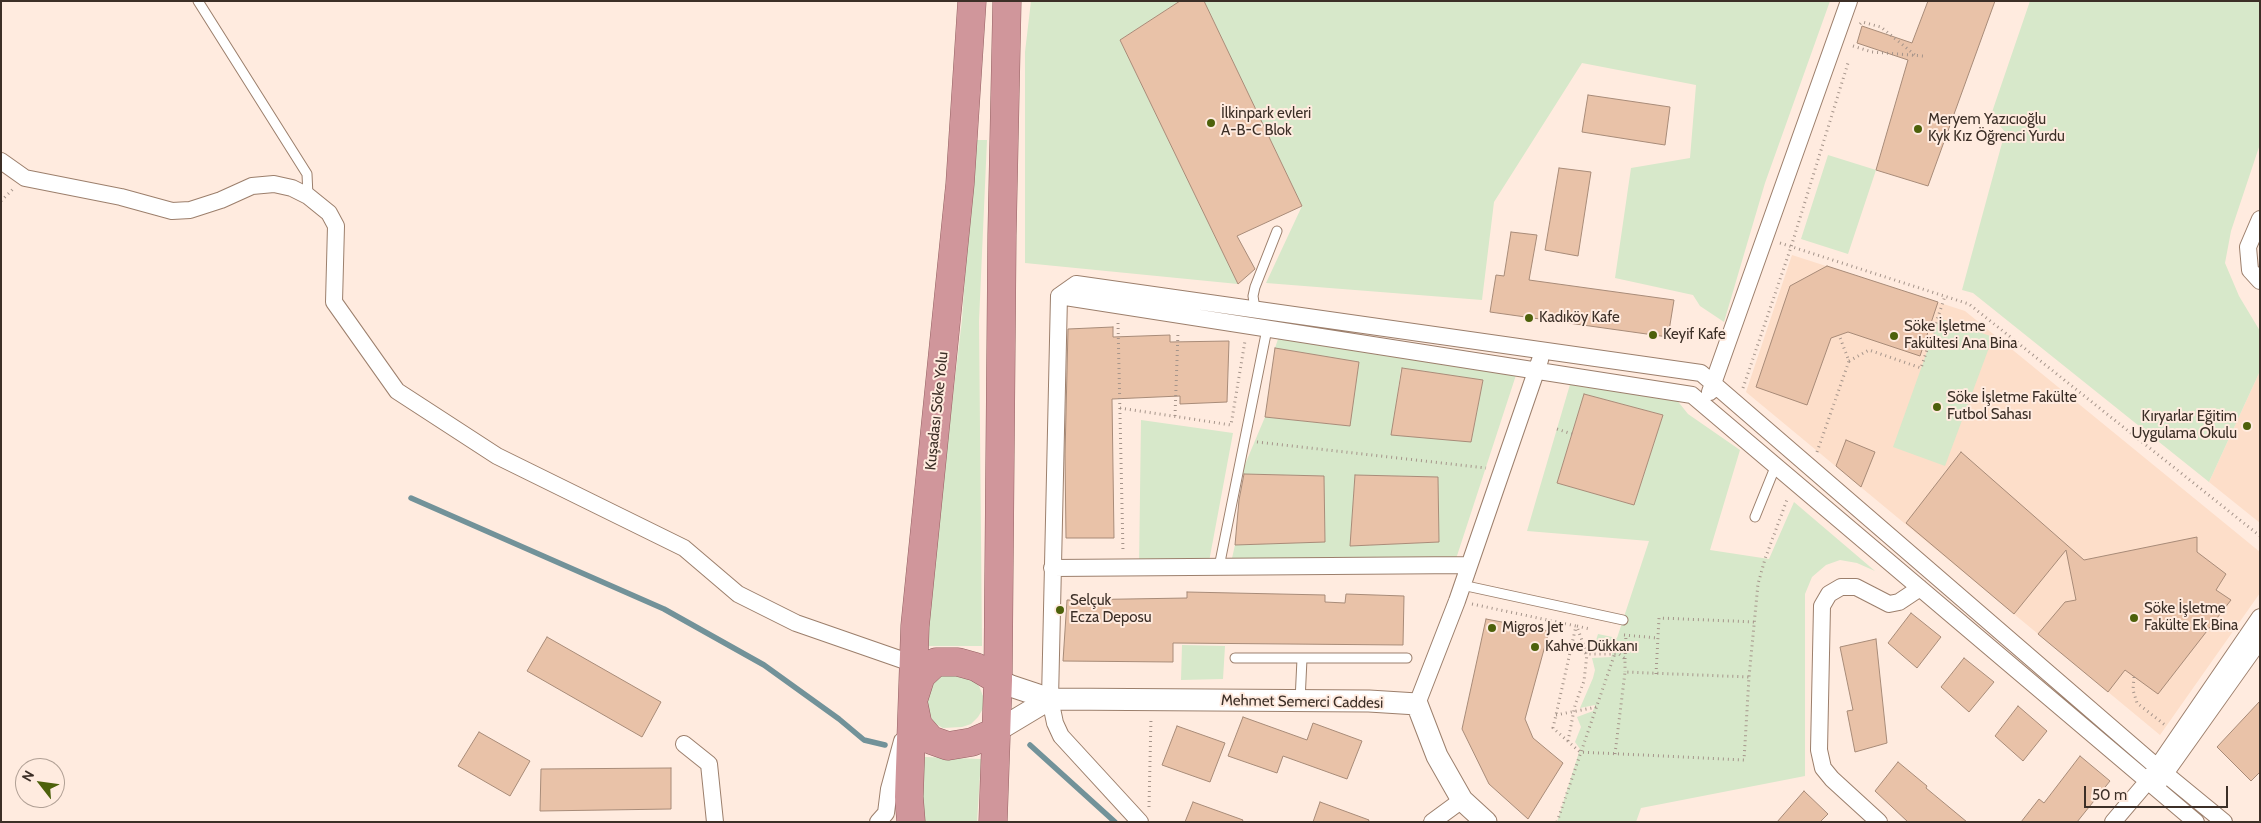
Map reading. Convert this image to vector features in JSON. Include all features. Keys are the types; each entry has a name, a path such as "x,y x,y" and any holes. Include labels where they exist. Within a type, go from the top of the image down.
{"highway":[{"name":"Kuşadası Söke Yolu","path":"890,820 909,797 913,700 925,663 915,626 960,184 972,1"},
{"path":"993,822 998,680 1002,235 1007,1"},
{"path":"925,663 958,662 976,667 998,680"},
{"path":"913,700 918,725 931,740 948,746 972,742 996,732"}],"street":[{"path":"1706,406 1763,238 1849,1"},
{"path":"1,161 24,178 121,197 172,211 190,210 222,200 252,186 274,184 292,188 308,196 329,213 336,226 334,302 397,391 497,456 684,548 738,594 796,623 925,663"},
{"path":"2260,218 2248,247 2250,270 2260,281"},
{"path":"1059,296 1076,284 1701,373 1714,379 1809,466 2161,770 2224,822"},
{"path":"1059,296 1266,331 1536,370 1692,395 2150,785 2196,822"},
{"path":"1059,296 1050,699 1055,723 1061,736 1140,822"},
{"path":"1486,822 1462,800 1437,756 1417,704 1457,601 1543,351"},
{"path":"1052,568 1469,565"},
{"path":"1879,822 1832,779 1823,768 1819,750 1822,606 1829,594 1841,587 1856,587 1889,604 1898,602 1920,588"},
{"path":"2161,770 2260,617"},
{"path":"2126,822 2161,770 2260,640"},
{"name":"Mehmet Semerci Caddesi","path":"998,680 1050,699 1417,704"},
{"path":"996,732 1050,699"},
{"path":"684,744 709,764 715,822"},
{"path":"2113,822 2150,785"},
{"path":"1432,822 1462,800"}],"lane":[{"path":"198,1 307,174 308,196"},
{"path":"1255,309 1254,287 1277,231"},
{"path":"1219,567 1266,331"},
{"path":"1756,517 1776,465"},
{"path":"1462,585 1623,620"},
{"path":"1235,658 1407,658"},
{"path":"1300,701 1302,659"}],"path":[{"path":"1858,32 1862,22 1881,27 1915,54"},
{"path":"1714,379 1740,398 1790,247 1855,39"},
{"path":"1853,46 1872,52 1923,56"},
{"path":"1763,238 1969,304 2260,536"},
{"path":"1849,361 1869,350 1921,368 1945,296"},
{"path":"1118,321 1123,567"},
{"path":"1175,416 1178,330"},
{"path":"1120,408 1230,425 1246,331 1266,331"},
{"path":"1809,466 1818,452 1849,361 1839,335"},
{"path":"1557,429 1572,434"},
{"path":"1244,440 1502,470"},
{"path":"1576,626 1554,728 1580,752 1744,760 1749,677 1758,584 1765,559 1789,496 1797,483"},
{"path":"1457,601 1576,626"},
{"path":"1656,674 1659,618 1755,622"},
{"path":"1568,742 1574,711 1584,681 1587,654 1576,626"},
{"path":"1615,754 1625,672 1626,635"},
{"path":"1572,645 1587,654 1615,653 1625,660"},
{"path":"1557,822 1615,653"},
{"path":"1625,672 1749,677"},
{"path":"2134,677 2133,690 2137,703 2169,729"},
{"path":"1150,785 1151,700"},
{"path":"1556,715 1597,707"}],"shaded area":[{"path":"1792,255 1965,311 2260,552 2260,593 2160,735 1746,392"},
{"name":"Kıryarlar Eğitim Uygulama Okulu","path":"2260,371 2260,523 2209,482"}],"green space":[{"path":"1031,1 1180,1 1120,40 1238,284 1025,263 1025,52"},
{"path":"1204,1 1830,1 1765,183 1724,322 1700,306 1693,295 1615,278 1631,168 1690,158 1696,85 1582,63 1494,202 1482,300 1266,283 1302,206"},
{"path":"2030,1 2260,1 2260,144 2231,231 2225,263 2239,296 2260,331 2260,371 2209,482 1973,293 1962,290 2005,132 1991,115"},
{"path":"974,140 987,140 979,321 982,646 923,646 962,320"},
{"path":"1828,155 1876,170 1848,254 1801,239"},
{"name":"Söke İşletme Fakülte Futbol Sahası","path":"1939,318 1993,337 1945,466 1893,447"},
{"path":"1279,336 1517,372 1454,565 1230,567 1235,545 1325,541 1324,476 1241,474 1265,417 1349,426 1359,362 1275,348","holes":["1401,368 1483,380 1471,441 1392,435","1355,475 1438,477 1439,542 1350,546"]},
{"path":"1571,381 1676,399 1688,414 1740,450 1710,550 1769,559 1794,502 1875,571 1857,563 1840,560 1826,565 1812,577 1805,594 1805,776 1641,808 1636,822 1557,822 1580,749 1575,742 1581,727 1577,717 1593,711 1595,705 1580,708 1595,670 1592,658 1611,657 1614,649 1593,650 1598,634 1617,638 1649,541 1527,531","holes":["1584,394 1663,415 1634,505 1557,483"]},
{"path":"1141,420 1233,433 1208,567 1139,567"},
{"path":"1182,645 1225,646 1223,679 1181,680"},
{"path":"947,673 970,677 979,686 983,696 984,707 971,724 962,727 943,728 934,723 926,707 928,687 936,678"},
{"path":"924,757 981,759 977,822 922,822 921,799"}],"building":[{"name":"İlkinpark evleri A-B-C Blok","path":"1180,1 1204,1 1302,206 1237,236 1255,269 1238,284 1120,40"},
{"name":"Meryem Yazıcıoğlu Kyk Kız Öğrenci Yurdu","path":"1928,1 1995,1 1928,186 1876,170 1908,60 1857,43 1862,26 1912,43"},
{"path":"1588,95 1670,107 1665,145 1582,132"},
{"path":"1559,168 1591,172 1578,256 1545,250"},
{"path":"1511,232 1537,235 1529,280 1674,300 1668,337 1490,312 1496,275 1504,276"},
{"name":"Söke İşletme Fakültesi Ana Bina","path":"1827,266 1938,302 1920,356 1848,332 1831,338 1807,405 1756,387 1790,286"},
{"path":"1113,327 1113,337 1170,335 1170,342 1229,341 1227,402 1180,404 1180,396 1112,399 1114,538 1066,538 1065,455 1068,329"},
{"path":"1275,348 1359,362 1350,426 1265,417"},
{"path":"1402,368 1483,380 1471,442 1391,435"},
{"path":"1584,394 1663,415 1634,505 1557,483"},
{"path":"1846,440 1875,452 1861,487 1836,466"},
{"path":"1961,452 2084,560 2197,537 2197,552 2226,574 2216,590 2231,600 2158,694 2125,670 2108,692 2038,634 2065,602 2076,600 2066,550 2014,614 1906,523"},
{"path":"1244,474 1324,476 1325,542 1235,545 1239,500"},
{"path":"1355,475 1438,477 1439,542 1350,546"},
{"path":"1187,592 1325,595 1325,602 1345,603 1346,594 1404,596 1403,645 1173,643 1173,662 1063,661 1067,600 1187,598"},
{"path":"1911,613 1941,637 1917,668 1888,643"},
{"path":"1486,619 1549,631 1525,719 1533,738 1563,763 1528,819 1489,784 1462,729"},
{"path":"547,637 661,702 642,737 527,671"},
{"path":"1876,639 1887,743 1855,752 1847,711 1853,710 1840,647"},
{"path":"1964,658 1994,682 1969,712 1941,687"},
{"path":"2260,701 2260,772 2251,781 2217,747"},
{"path":"2018,706 2047,731 2023,761 1995,736"},
{"path":"1243,717 1307,740 1313,723 1362,741 1347,779 1283,756 1277,773 1228,756"},
{"path":"1177,726 1225,743 1210,782 1162,765"},
{"path":"479,732 530,761 510,796 458,766"},
{"path":"2080,756 2110,781 2077,822 2021,822 2039,799 2044,803"},
{"path":"1898,762 1967,822 1908,822 1875,791"},
{"path":"671,768 671,809 540,811 541,769"},
{"path":"1804,791 1828,814 1820,822 1777,822"},
{"path":"1193,802 1243,820 1242,822 1185,822"},
{"path":"1320,802 1369,820 1368,822 1313,822"}],"waterway":[{"path":"411,498 664,609 764,665 839,719 864,740 885,745"},
{"path":"1030,745 1115,822"}],"place":[{"name":"İlkinpark evleri A-B-C Blok","path":"1211,123"},
{"name":"Meryem Yazıcıoğlu Kyk Kız Öğrenci Yurdu","path":"1918,129"},
{"name":"Kadıköy Kafe","path":"1529,318"},
{"name":"Keyif Kafe","path":"1653,335"},
{"name":"Söke İşletme Fakültesi Ana Bina","path":"1894,336"},
{"name":"Söke İşletme Fakülte Futbol Sahası","path":"1937,407"},
{"name":"Kıryarlar Eğitim Uygulama Okulu","path":"2247,426"},
{"name":"Selçuk Ecza Deposu","path":"1060,610"},
{"name":"Söke İşletme Fakülte Ek Bina","path":"2134,618"},
{"name":"Migros Jet","path":"1492,628"},
{"name":"Kahve Dükkanı","path":"1535,647"}]}
